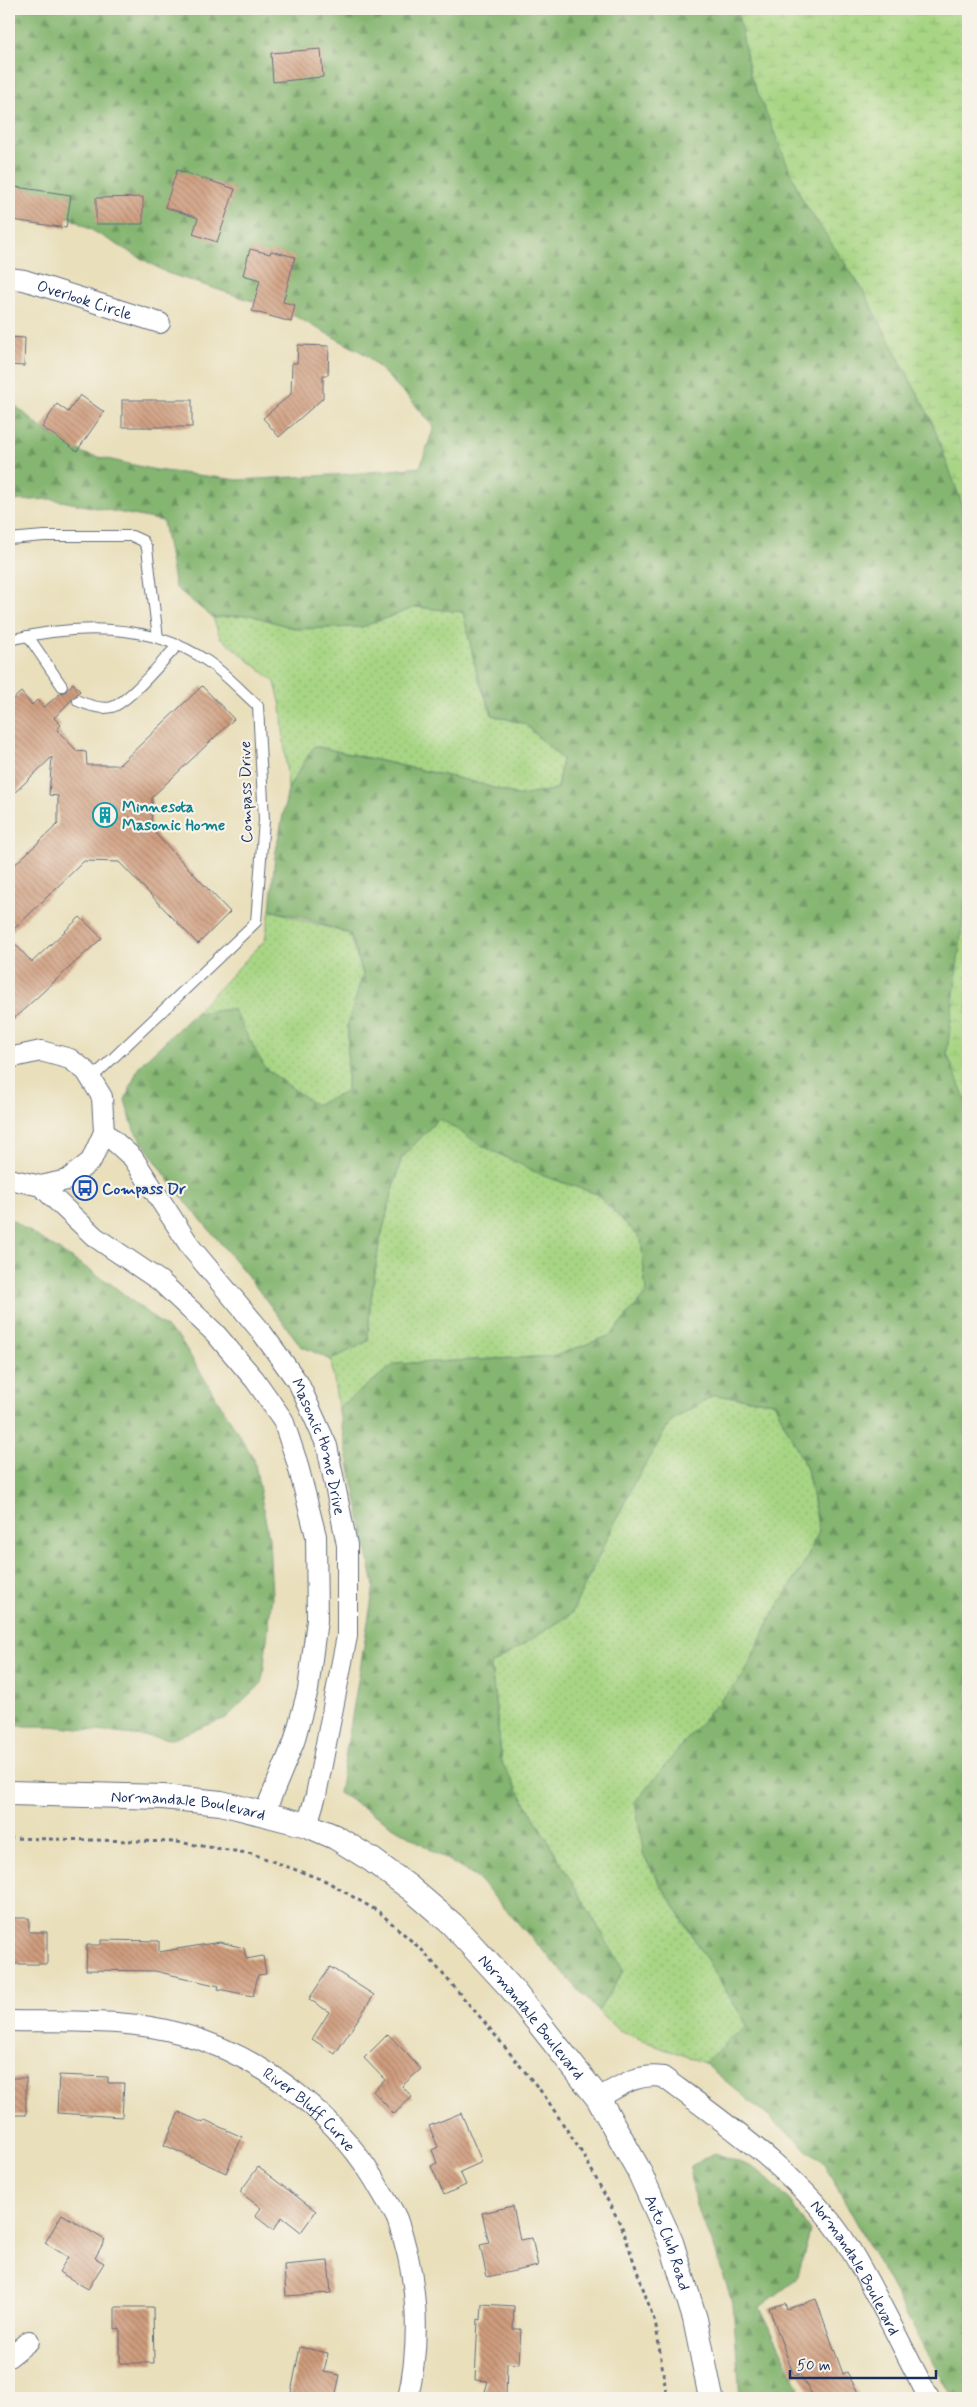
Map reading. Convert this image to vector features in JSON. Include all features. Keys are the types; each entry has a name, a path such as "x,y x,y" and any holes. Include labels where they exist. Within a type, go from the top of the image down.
{"street":[{"name":"Overlook Circle","path":"9,278 24,280 160,323"},
{"path":"9,1058 41,1051 70,1059 86,1071 102,1097 104,1132 91,1161 67,1180 41,1186 9,1179"},
{"name":"Masonic Home Drive","path":"104,1132 133,1158 192,1249 260,1330 299,1384 327,1446 347,1545 347,1636 316,1795 307,1825"},
{"name":"Masonic Home Drive","path":"41,1186 95,1236 160,1281 215,1333 255,1380 283,1420 297,1462 316,1536 317,1620 308,1690 294,1742 264,1814"},
{"name":"Normandale Boulevard","path":"9,1793 163,1797 221,1803 307,1825 335,1837 372,1860 410,1888 452,1924 511,1988 598,2098 632,2080 648,2074 663,2077 740,2134 776,2166 813,2202 846,2244 929,2398"},
{"name":"River Bluff Curve","path":"9,2021 132,2024 182,2034 230,2053 274,2078 316,2109 348,2141 375,2179 396,2218 409,2262 416,2307 415,2353 408,2398"},
{"name":"Auto Club Road","path":"598,2098 638,2169 671,2242 695,2319 711,2398"},
{"path":"9,2356 29,2341"}],"lane":[{"path":"9,539 44,536 132,536 143,541 147,548 158,638"},
{"name":"Compass Drive","path":"9,640 48,632 117,629 158,638 178,645 208,661 258,706 264,820 256,922 91,1079"},
{"path":"28,636 62,686"},
{"path":"78,701 93,707 111,707 124,701 178,645"}],"path":[{"path":"9,1838 177,1842 253,1854 326,1881 379,1912 423,1952 486,2024 544,2095 584,2156 622,2227 656,2326 667,2398"}],"green space":[{"path":"9,9 737,9 751,77 802,199 863,290 931,419 968,520 968,877 947,1053 968,1106 968,2398 952,2398 823,2162 704,2063 747,2025 644,1857 635,1802 707,1715 744,1675 770,1619 803,1566 819,1531 807,1469 774,1402 714,1395 671,1421 633,1485 571,1614 491,1665 502,1763 624,1971 598,2011 477,1878 339,1793 374,1586 338,1408 395,1364 555,1356 611,1335 646,1293 641,1239 597,1194 544,1176 481,1145 439,1118 401,1159 379,1244 370,1307 368,1341 331,1360 301,1346 247,1275 173,1186 134,1130 125,1100 139,1066 195,1013 233,1009 265,1068 315,1105 347,1092 348,1024 363,974 350,934 301,917 270,910 275,856 288,789 314,746 470,781 521,796 557,789 562,759 525,724 493,715 478,678 463,612 416,607 362,627 297,629 250,615 213,618 175,587 163,521 51,499 9,501 9,400 40,427 85,454 156,470 238,480 350,474 420,467 434,427 411,400 365,354 289,313 167,273 30,195 9,193"},
{"path":"737,9 968,9 968,520 931,419 863,290 802,199 751,77"},
{"path":"416,607 463,612 478,678 492,715 525,724 562,759 557,789 521,796 470,781 315,746 288,789 281,706 275,682 220,637 213,618 250,615 297,629 362,627"},
{"path":"968,877 968,1106 947,1053"},
{"path":"270,910 349,934 363,974 348,1024 347,1092 315,1105 264,1068 233,1009 195,1013 265,940"},
{"path":"439,1118 481,1145 544,1176 597,1194 641,1239 646,1293 611,1335 555,1356 395,1364 338,1408 331,1360 368,1341 370,1307 379,1244 401,1159"},
{"path":"9,1218 111,1284 180,1339 254,1459 269,1539 272,1596 262,1683 226,1718 171,1739 51,1726 9,1726"},
{"path":"714,1395 774,1402 807,1469 819,1531 803,1566 770,1619 744,1675 707,1715 644,1857 747,2025 704,2063 619,2031 598,2011 624,1971 502,1763 491,1665 571,1614 633,1485 671,1421"},
{"path":"715,2153 757,2169 790,2201 810,2232 797,2279 760,2307 804,2398 740,2398 733,2304 714,2247 695,2203 690,2166"}],"building":[{"path":"321,49 323,77 273,82 271,53"},
{"path":"177,170 235,189 217,242 193,234 198,218 165,207"},
{"path":"16,187 71,195 66,228 12,220"},
{"path":"143,197 143,224 96,224 96,198"},
{"path":"250,249 270,254 271,251 295,257 283,302 295,305 291,322 252,311 260,280 243,275"},
{"path":"9,337 25,338 24,366 9,365"},
{"path":"298,345 329,346 328,375 323,375 323,398 279,437 263,418 291,394 292,363 297,363"},
{"path":"80,395 104,412 77,451 42,427 57,404 68,412"},
{"path":"122,400 192,400 192,427 122,427"},
{"name":"Minnesota Masonic Home","path":"73,683 80,691 54,718 61,725 57,730 77,751 86,752 87,765 119,765 202,686 234,719 152,797 151,829 230,912 198,944 119,862 84,861 9,934 9,870 58,824 58,796 49,795 52,757 9,798 9,703 21,692 32,705 37,700 44,707 66,691"},
{"path":"80,917 102,938 9,1023 9,938 32,962"},
{"path":"9,1918 29,1918 29,1932 47,1932 47,1964 9,1964"},
{"path":"101,1940 159,1941 159,1952 220,1942 244,1948 246,1959 263,1956 266,1974 258,1975 253,1996 218,1989 219,1986 155,1971 86,1970 87,1945 101,1945"},
{"path":"330,1967 374,1995 335,2054 312,2039 329,2012 309,1999"},
{"path":"388,2034 421,2069 402,2086 412,2097 394,2114 373,2091 385,2080 364,2058"},
{"path":"59,2075 108,2077 108,2083 124,2083 122,2117 57,2113"},
{"path":"9,2078 26,2078 26,2115 9,2115"},
{"path":"179,2112 203,2123 205,2120 242,2137 226,2173 164,2145"},
{"path":"461,2113 482,2162 460,2172 466,2185 444,2195 431,2166 437,2163 432,2150 438,2147 429,2126"},
{"path":"258,2167 316,2211 301,2232 282,2217 273,2230 255,2216 261,2208 240,2192"},
{"path":"513,2206 520,2240 532,2238 538,2266 487,2277 480,2245 489,2243 482,2213"},
{"path":"62,2214 105,2240 95,2258 104,2263 88,2289 59,2272 68,2257 45,2243"},
{"path":"328,2261 331,2293 286,2296 284,2265"},
{"path":"816,2299 843,2374 847,2372 861,2398 813,2398 800,2374 794,2376 769,2308 785,2303 787,2309"},
{"path":"482,2304 514,2306 513,2329 521,2329 519,2364 507,2363 506,2398 483,2398 488,2381 475,2380 478,2319 481,2320"},
{"path":"115,2307 153,2307 154,2363 120,2363 120,2328 115,2329"},
{"path":"300,2347 328,2353 324,2372 340,2375 335,2398 290,2398"}],"place":[{"name":"Minnesota Masonic Home","path":"105,815"},
{"name":"Compass Dr","path":"85,1188"}]}
